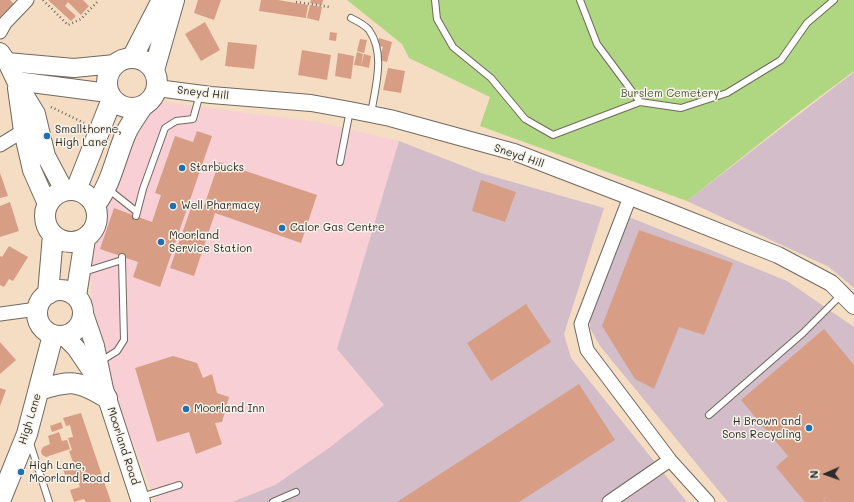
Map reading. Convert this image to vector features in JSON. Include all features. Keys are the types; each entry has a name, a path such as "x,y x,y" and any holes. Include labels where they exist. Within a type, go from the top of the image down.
{"main road":[{"path":"162,0 124,61 108,76 106,85 110,96 118,105 133,109 142,107 154,96 155,79 174,0"},
{"path":"4,57 74,68 124,61 145,61 155,79"},
{"path":"4,57 16,81 36,114 46,156 70,190"},
{"path":"16,81 110,96"},
{"path":"16,81 22,131 32,170 47,204"},
{"path":"70,190 100,131 110,96"},
{"path":"95,205 106,187 126,132 142,107"},
{"path":"70,190 85,193 92,199 95,205 98,214 96,226 85,239 76,242 65,242 53,236 48,228 45,221 47,204 52,197 70,190"},
{"path":"53,236 43,302 37,315 39,323 46,332 58,336 72,334 80,326 80,274 85,239"},
{"path":"43,302 55,291 61,290 69,292 80,305"},
{"name":"Moorland Road","path":"80,305 96,346 106,394 140,500"},
{"name":"Moorland Road","path":"58,336 76,348 106,394"},
{"name":"High Lane","path":"0,501 27,434 38,390 58,336"},
{"path":"38,390 60,384 77,384 106,394"}],"street":[{"path":"0,32 5,24 27,0"},
{"name":"Sneyd Hill","path":"155,79 200,93 311,103 372,114 514,152 778,255 831,283 854,306"},
{"path":"0,144 22,131"},
{"path":"630,197 580,324 587,350 670,460 708,502"},
{"path":"0,314 43,302"},
{"path":"609,502 670,460"}],"lane":[{"path":"435,0 437,19 452,47 491,78 525,119 553,135 640,102 681,108 727,93 780,60 807,23 834,0"},
{"path":"580,0 597,44 640,102"},
{"path":"351,18 368,29 373,38 377,52 378,62 372,114"},
{"path":"106,187 136,214 143,189 165,128 176,121 193,119 200,93"},
{"path":"340,162 350,110"},
{"path":"80,274 122,258 124,340 117,351 99,362"},
{"path":"709,415 803,333 842,294"},
{"path":"27,434 49,502"},
{"path":"140,500 179,485"},
{"path":"273,502 296,492"}],"path":[{"path":"43,0 68,24 80,19 99,0"},
{"path":"296,2 330,7"},
{"path":"52,86 50,106 100,131"}],"shaded area":[{"path":"854,72 854,288 829,267 687,201"},
{"path":"164,102 317,122 399,141 337,349 384,405 329,448 275,485 232,502 156,502 106,373 93,322 90,268 101,224 119,169 138,120"},
{"path":"399,141 481,173 604,208 564,334 571,358 687,502 232,502 275,485 329,448 384,405 337,349"},
{"name":"H Brown and Sons Recycling","path":"629,217 787,281 854,327 854,502 728,502 600,346 590,328 590,319"}],"green space":[{"name":"Burslem Cemetery","path":"347,0 854,0 854,71 798,113 687,201 480,126 490,97 409,58 402,44"}],"building":[{"path":"0,0 10,0 15,5 0,21"},
{"path":"48,0 83,0 89,6 81,15 68,2 65,6 76,16 71,21"},
{"path":"198,0 221,0 214,20 194,13"},
{"path":"261,0 278,0 308,5 306,18 259,11"},
{"path":"311,0 323,0 322,5 310,3"},
{"path":"310,5 322,7 319,21 307,18"},
{"path":"205,22 220,50 201,61 185,34"},
{"path":"330,32 337,33 336,41 329,40"},
{"path":"379,38 392,42 387,62 379,60 383,47 377,45"},
{"path":"360,39 367,40 364,53 357,51"},
{"path":"228,42 257,45 254,69 225,66"},
{"path":"302,50 331,55 327,80 298,75"},
{"path":"357,52 363,54 361,66 354,65"},
{"path":"338,53 354,56 351,79 335,76"},
{"path":"364,54 371,56 369,68 361,66"},
{"path":"388,68 405,71 401,93 383,90"},
{"path":"197,131 212,136 160,287 133,277 138,262 100,249 114,208 152,222 161,195 155,193 175,136 193,142"},
{"name":"Calor Gas Centre","path":"219,162 317,195 301,243 215,213 194,276 170,268 192,205 203,209"},
{"path":"0,173 8,196 0,198"},
{"path":"481,180 516,192 505,222 472,211"},
{"path":"10,202 19,231 0,237 0,206"},
{"path":"639,230 733,263 704,335 679,327 654,389 635,379 602,326"},
{"path":"9,246 28,257 13,281 9,279 4,287 0,285 0,256 2,257"},
{"path":"526,304 551,342 491,381 467,343"},
{"name":"H Brown and Sons Recycling","path":"824,329 854,365 854,502 805,502 776,467 788,456 741,400"},
{"path":"0,342 16,360 0,374"},
{"name":"Moorland Inn","path":"173,356 197,363 203,378 212,374 217,393 229,397 222,422 215,423 222,444 196,454 189,432 157,442 135,368"},
{"path":"579,384 615,440 519,502 397,502"},
{"path":"0,388 6,390 0,406"},
{"path":"81,413 111,502 86,502 84,499 74,502 70,490 80,487 77,478 67,481 63,469 74,465 69,451 72,450 68,438 73,437 70,425 66,426 63,418"},
{"path":"61,422 63,428 52,432 50,426"},
{"path":"59,432 62,441 67,440 70,449 46,457 42,455 41,451 43,447 50,444 48,436"}],"place":[{"name":"Smallthorne, High Lane","path":"47,136"},
{"name":"Starbucks","path":"182,168"},
{"name":"Well Pharmacy","path":"173,206"},
{"name":"Calor Gas Centre","path":"282,228"},
{"name":"Moorland Service Station","path":"161,242"},
{"name":"Moorland Inn","path":"186,409"},
{"name":"H Brown and Sons Recycling","path":"809,428"},
{"name":"High Lane, Moorland Road","path":"21,472"}]}
